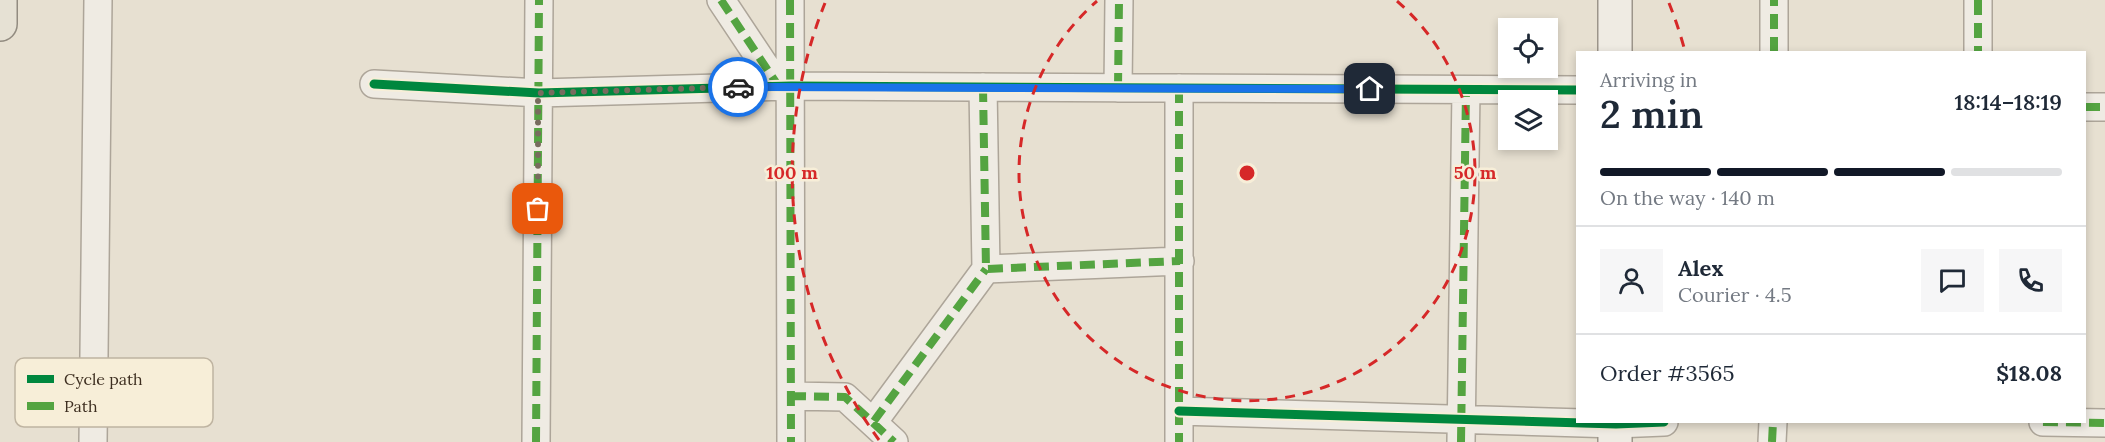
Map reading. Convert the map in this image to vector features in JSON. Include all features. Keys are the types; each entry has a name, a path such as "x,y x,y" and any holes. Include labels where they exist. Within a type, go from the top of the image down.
{"main road":[{"path":"0,0 0,24"}],"street":[{"path":"94,358 98,0"},
{"path":"536,442 539,0"},
{"path":"721,0 785,86"},
{"path":"790,0 785,86 791,442"},
{"path":"1118,88 1119,0"},
{"path":"1615,0 1615,51"},
{"path":"1774,0 1774,51"},
{"path":"1978,0 1978,51"},
{"path":"374,84 538,93 785,86 1576,90"},
{"path":"874,421 986,269 983,87"},
{"path":"1179,88 1179,442"},
{"path":"1462,431 1466,90"},
{"path":"2086,107 2105,107"},
{"path":"986,269 1180,261"},
{"path":"791,396 845,398 874,421 894,442"},
{"path":"1179,411 1462,431 1616,429 1657,423"},
{"path":"1773,423 1773,442"},
{"path":"2086,423 2105,423"},
{"path":"93,427 93,442"}],"marked path":[{"path":"536,442 539,0"},
{"path":"721,0 779,87"},
{"path":"790,0 791,442"},
{"path":"1118,88 1119,0"},
{"path":"1774,0 1774,51"},
{"path":"1978,0 1978,51"},
{"path":"983,87 986,269 1180,261"},
{"path":"1179,88 1179,442"},
{"path":"1461,442 1466,90"},
{"path":"2086,107 2105,107"},
{"path":"874,421 986,269"},
{"path":"791,396 845,397 894,442"},
{"path":"1772,442 1773,423"},
{"path":"2086,423 2105,423"}],"cycle path":[{"path":"374,84 539,93 791,86 1576,90"},
{"path":"1179,411 1576,423"},
{"path":"1582,423 1640,423"}],"way so far":[{"path":"538,209 538,93 738,87"}],"route":[{"path":"738,87 1370,89"}]}
